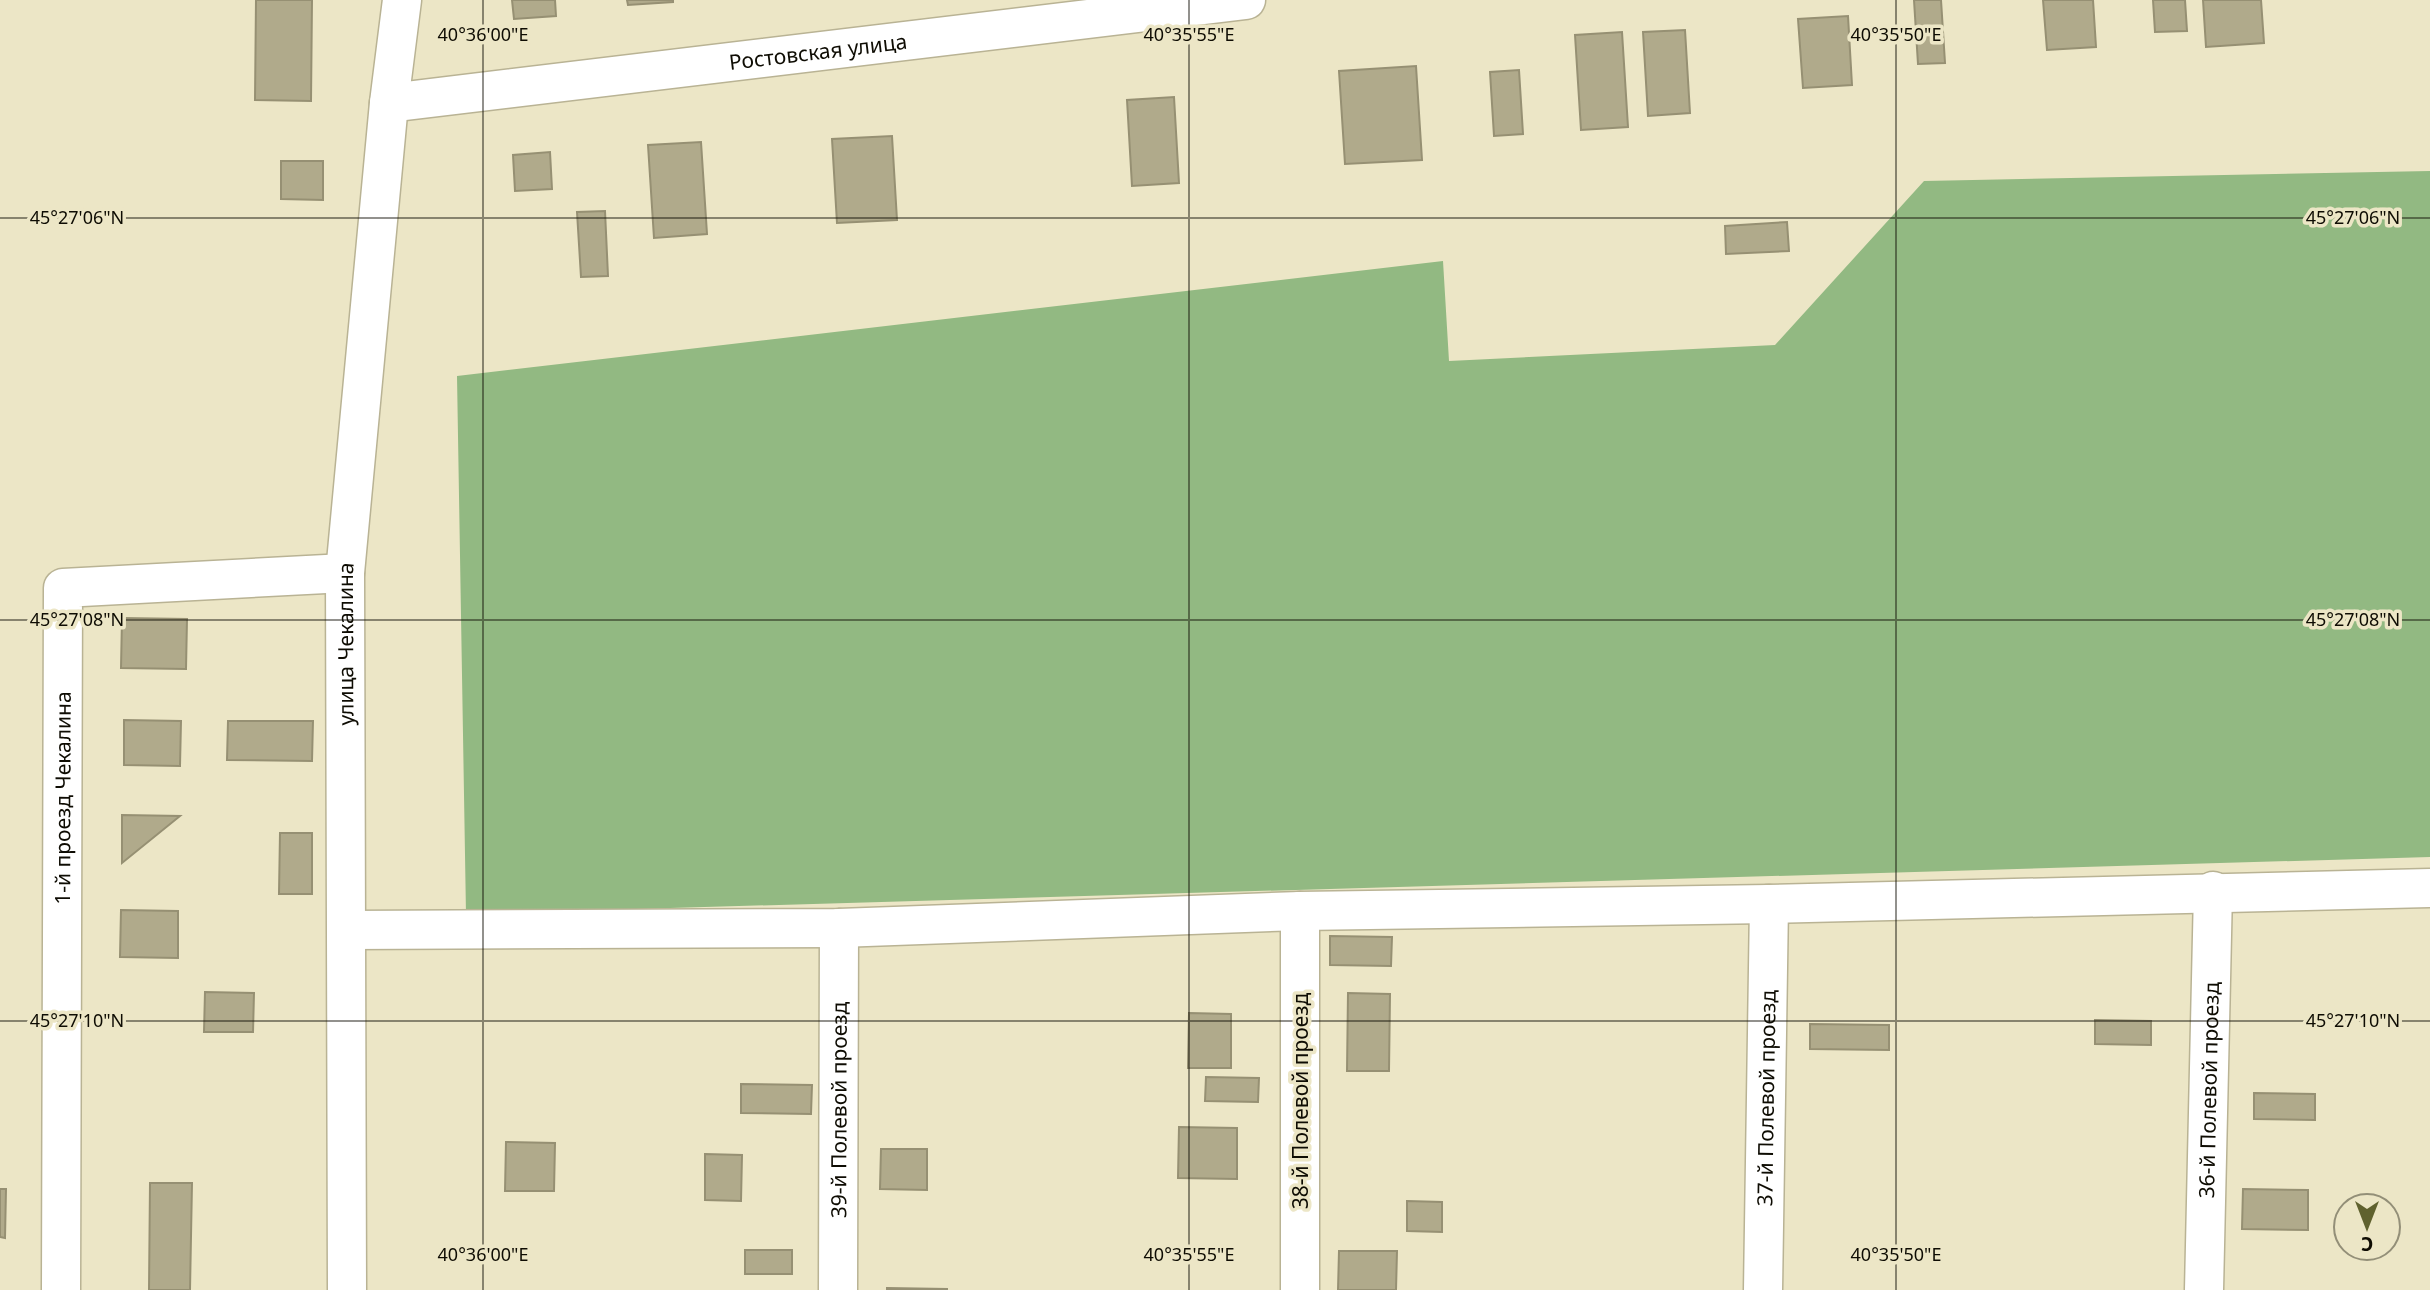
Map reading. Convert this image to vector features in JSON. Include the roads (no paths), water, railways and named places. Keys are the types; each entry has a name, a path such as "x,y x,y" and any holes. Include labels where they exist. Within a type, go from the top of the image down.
{"street":[{"name":"улица Чекалина","path":"347,1290 345,573 389,103 402,0"},
{"name":"Ростовская улица","path":"389,103 1246,0"},
{"name":"1-й проезд Чекалина","path":"61,1290 63,588 345,573"},
{"path":"347,930 839,928 1300,912 2430,888"},
{"name":"36-й Полевой проезд","path":"2204,1290 2213,891"},
{"name":"37-й Полевой проезд","path":"1763,1290 1769,904"},
{"name":"38-й Полевой проезд","path":"1300,912 1300,1290"},
{"name":"39-й Полевой проезд","path":"838,1290 839,928"}]}
